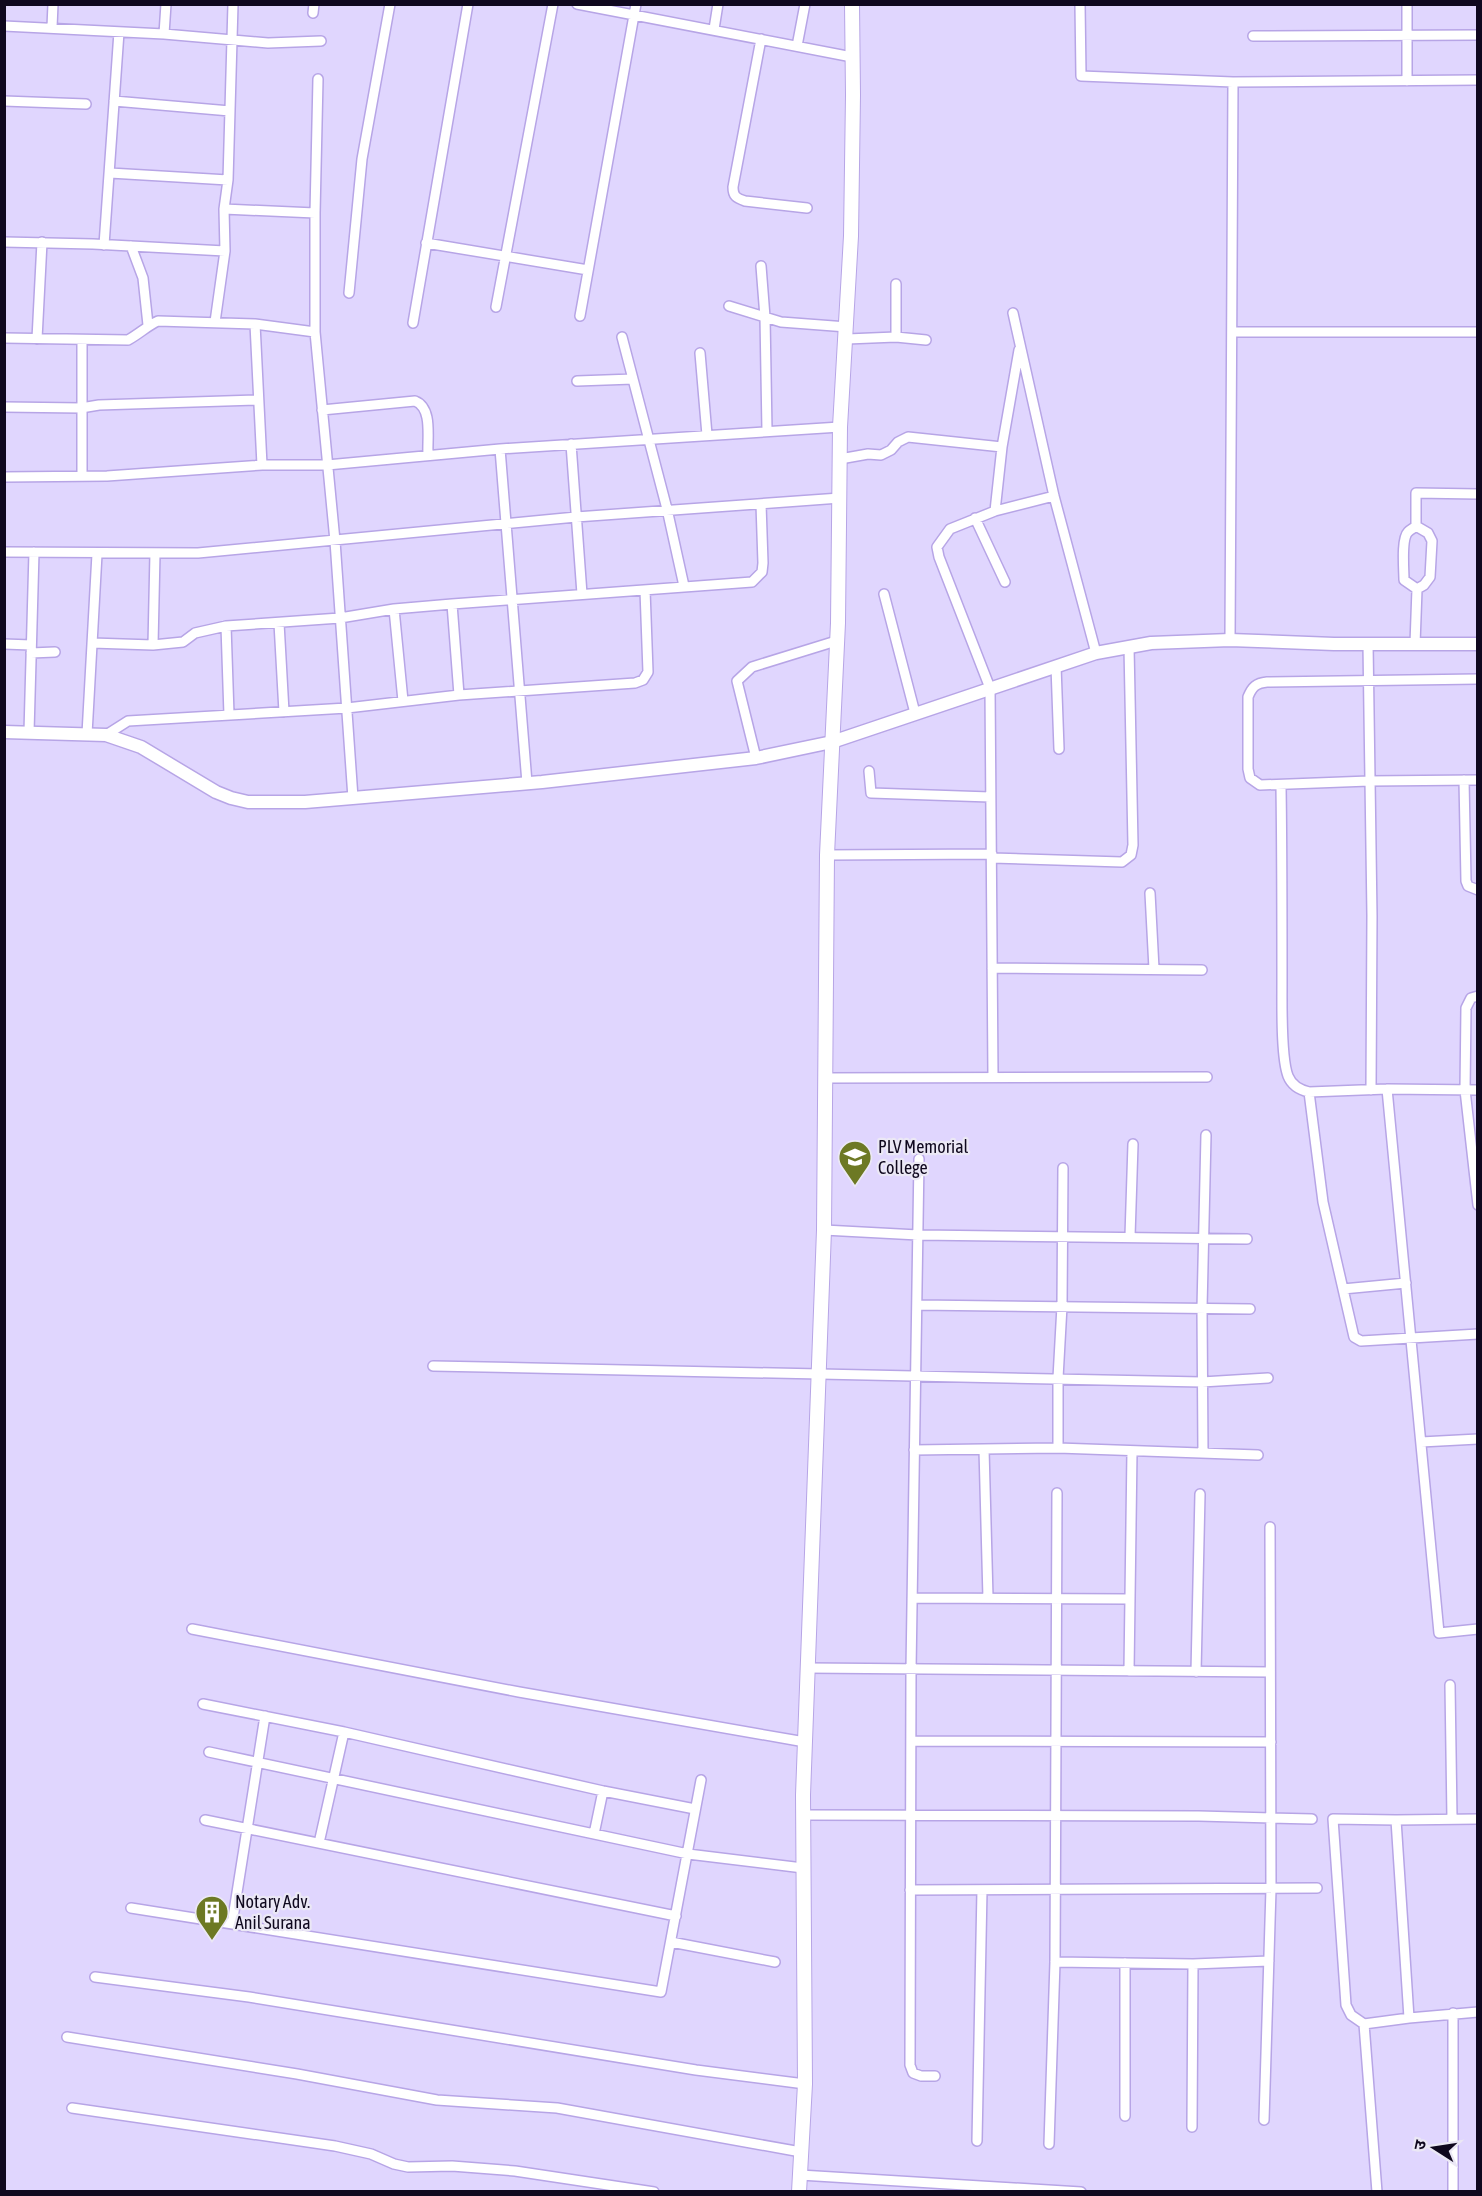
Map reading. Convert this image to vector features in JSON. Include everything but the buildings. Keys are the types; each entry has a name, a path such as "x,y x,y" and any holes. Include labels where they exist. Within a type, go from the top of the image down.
{"main road":[{"path":"799,2192 805,2084 803,1815 824,1230 827,855 836,641 840,427 847,333 851,224 854,95 852,4"}],"street":[{"path":"52,27 53,4"},
{"path":"164,34 166,4"},
{"path":"216,322 225,251 224,209 228,180 233,4"},
{"path":"349,293 362,159 390,4"},
{"path":"412,323 468,4"},
{"path":"496,307 553,4"},
{"path":"578,4 852,57"},
{"path":"580,316 636,4"},
{"path":"714,29 718,4"},
{"path":"797,46 805,4"},
{"path":"1080,4 1081,76 1233,82 1478,80"},
{"path":"1407,4 1407,81"},
{"path":"4,26 232,38 268,43 321,41"},
{"path":"104,245 119,32"},
{"path":"1253,36 1478,35"},
{"path":"761,39 733,195 745,201 807,208"},
{"path":"318,79 315,332 335,541 353,798"},
{"path":"1230,640 1233,82"},
{"path":"4,101 86,104"},
{"path":"114,101 230,111"},
{"path":"110,173 228,180"},
{"path":"224,209 315,213"},
{"path":"4,242 225,251"},
{"path":"38,339 42,242"},
{"path":"426,243 588,270"},
{"path":"131,246 143,278 148,325"},
{"path":"761,267 765,317 767,431"},
{"path":"896,284 896,337"},
{"path":"729,306 781,322 847,333 926,340"},
{"path":"1014,313 1054,496 1096,652"},
{"path":"4,338 128,340 148,325 158,321 255,324 315,332"},
{"path":"255,324 262,465"},
{"path":"1233,332 1478,332"},
{"path":"622,337 667,509 684,586"},
{"path":"82,340 82,476"},
{"path":"995,511 1002,447 1020,345"},
{"path":"700,353 707,435"},
{"path":"577,381 633,379"},
{"path":"4,407 81,408 99,405 258,400"},
{"path":"322,410 415,401 421,404 426,413 428,455"},
{"path":"4,477 82,476 262,465 327,465 500,449 840,427"},
{"path":"840,459 868,454 881,455 908,437 1002,447"},
{"path":"571,444 582,594"},
{"path":"500,449 527,783"},
{"path":"1416,526 1416,493 1478,494"},
{"path":"993,1077 990,688 937,547 946,532 975,518 1054,496"},
{"path":"4,552 198,553 667,509 840,498"},
{"path":"92,643 153,645 183,642 195,633 226,626 340,618 394,609 452,604 752,582 762,572 763,563 760,504"},
{"path":"975,518 1005,582"},
{"path":"1416,526 1428,533 1432,540 1430,577 1424,585 1417,589"},
{"path":"1416,526 1405,537 1403,564 1404,580 1417,589"},
{"path":"30,732 34,552"},
{"path":"87,734 97,554"},
{"path":"153,645 155,554"},
{"path":"1415,644 1417,589"},
{"path":"106,735 129,721 347,708 459,695 520,692 643,680 648,672 645,590"},
{"path":"884,594 915,712"},
{"path":"452,604 459,695"},
{"path":"394,609 403,702"},
{"path":"279,623 284,712"},
{"path":"226,626 230,715"},
{"path":"4,732 106,735 141,747 216,792 231,798 248,802 305,802 527,783 756,758 832,742 1096,652 1151,643 1230,640 1478,644"},
{"path":"756,758 737,681 752,667 836,641"},
{"path":"4,644 55,652"},
{"path":"1368,644 1371,1090"},
{"path":"827,855 992,856 1122,862 1131,855 1133,845 1129,647"},
{"path":"1056,666 1059,750"},
{"path":"1478,679 1267,682 1259,683 1251,688 1248,697 1248,769 1250,778 1260,785 1478,780"},
{"path":"869,771 869,790 875,794 990,797"},
{"path":"1464,780 1466,880 1468,886 1478,890"},
{"path":"1281,786 1282,1004 1286,1064 1292,1083 1299,1089 1309,1092 1387,1089 1478,1090"},
{"path":"1150,893 1154,969"},
{"path":"992,968 1202,970"},
{"path":"1478,996 1467,1002 1466,1008 1465,1090 1478,1205"},
{"path":"825,1078 1207,1077"},
{"path":"1387,1089 1439,1633 1478,1629"},
{"path":"1309,1092 1322,1191 1354,1337 1361,1341 1478,1334"},
{"path":"1203,1453 1202,1308 1206,1135"},
{"path":"1130,1236 1133,1143"},
{"path":"919,1159 911,1670 910,2064 911,2070 916,2074 935,2076"},
{"path":"1058,1448 1063,1168"},
{"path":"824,1230 918,1234 1247,1239"},
{"path":"1343,1289 1406,1283"},
{"path":"917,1305 1250,1309"},
{"path":"433,1366 819,1376 1202,1382 1268,1378"},
{"path":"1420,1442 1478,1439"},
{"path":"915,1450 1058,1448 1258,1455"},
{"path":"984,1449 988,1598"},
{"path":"1129,1671 1132,1451"},
{"path":"1049,2144 1056,1816 1057,1492"},
{"path":"1196,1672 1200,1494"},
{"path":"1264,2120 1271,1888 1270,1527"},
{"path":"912,1598 1130,1599"},
{"path":"192,1629 519,1692 805,1742"},
{"path":"807,1668 1270,1672"},
{"path":"1450,1685 1452,1818"},
{"path":"203,1704 344,1732 603,1791 695,1809"},
{"path":"232,1924 265,1716"},
{"path":"319,1843 344,1732"},
{"path":"911,1741 1271,1742"},
{"path":"209,1752 688,1854 803,1868"},
{"path":"131,1908 661,1992 701,1780"},
{"path":"594,1834 603,1791"},
{"path":"803,1815 1312,1819"},
{"path":"1478,1819 1333,1819 1346,2005 1351,2015 1364,2024 1478,2012"},
{"path":"205,1820 676,1916"},
{"path":"1396,1820 1409,2018"},
{"path":"910,1890 1317,1888"},
{"path":"977,2141 982,1890"},
{"path":"671,1942 776,1962"},
{"path":"1054,1962 1193,1965 1269,1960"},
{"path":"1125,1963 1125,2116"},
{"path":"1192,2127 1193,1965"},
{"path":"95,1977 249,1996 696,2070 805,2084"},
{"path":"1452,2192 1453,2013"},
{"path":"1364,2024 1377,2192"},
{"path":"67,2037 297,2074 437,2100 557,2108 801,2152"},
{"path":"72,2108 335,2146 371,2154 394,2164 408,2167 452,2166 515,2171 654,2192"},
{"path":"800,2175 1081,2192"}],"place":[{"name":"PLV Memorial College","path":"855,1186"},
{"name":"Notary Adv. Anil Surana","path":"212,1941"}]}
